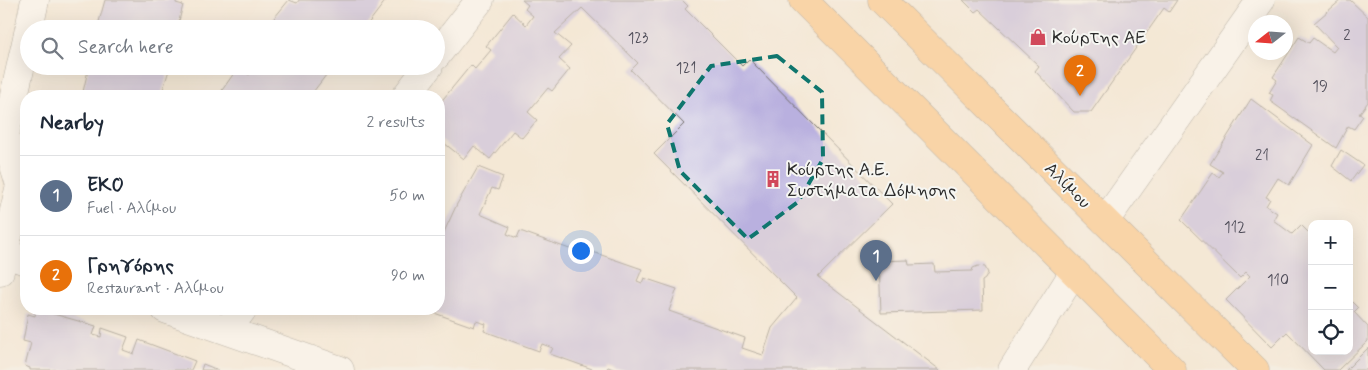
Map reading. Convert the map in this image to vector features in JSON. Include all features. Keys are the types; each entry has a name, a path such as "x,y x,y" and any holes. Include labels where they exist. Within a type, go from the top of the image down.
{"main road":[{"path":"803,0 1172,370"},
{"name":"Αλίμου","path":"882,0 1255,370"}],"street":[{"path":"31,20 35,0"},
{"path":"445,45 480,0"},
{"path":"1105,221 1261,0"},
{"path":"10,262 20,185 2,139 20,66"},
{"path":"411,90 422,75"},
{"path":"1012,370 1074,272"},
{"path":"183,315 340,370"},
{"path":"227,330 238,315"}],"highlighted area":[{"path":"777,56 822,92 823,159 798,202 748,239 680,171 667,124 711,66"}],"building":[{"path":"105,0 176,0 176,3 183,5 179,20 99,20"},
{"path":"289,0 297,3 299,0 386,0 371,20 272,20"},
{"path":"522,0 682,0 688,6 685,9 742,66 749,59 892,204 818,277 940,370 616,370 608,367 606,370 595,370 550,354 553,348 542,344 539,351 484,331 486,324 476,321 474,327 440,315 445,315 445,230 478,167 503,177 498,190 492,188 480,214 510,227 507,234 517,238 520,231 575,251 572,258 583,262 587,250 642,269 637,281 642,283 644,278 677,289 669,311 745,338 742,348 763,355 772,328 797,298 654,154 684,124 631,70 638,63 582,8 555,33 571,46 559,59 570,69 552,91 548,88 528,112 537,120 522,138 513,131 490,159 474,146 464,159 445,144 445,97 471,65 475,69 491,50 486,46 513,13 526,25 533,16 525,9 528,5"},
{"path":"963,0 1177,0 1169,12 1164,8 1091,112 1074,112 1035,71 1039,66 979,9 975,12"},
{"path":"1341,0 1350,0 1368,17 1368,102 1359,114 1363,116 1354,129 1348,126 1336,148 1270,101 1273,95 1269,93 1277,80 1273,77 1284,60 1293,60 1293,46 1299,37 1309,43 1313,38 1333,52 1337,47 1314,23"},
{"path":"87,75 167,75 163,90 83,90"},
{"path":"233,75 326,75 315,90 222,90"},
{"path":"1251,99 1313,145 1289,185 1278,178 1266,197 1270,199 1266,206 1277,213 1273,220 1292,234 1301,225 1308,232 1308,354 1287,332 1272,347 1226,300 1250,276 1246,272 1240,278 1181,220 1213,173 1219,177 1223,172 1210,164"},
{"path":"1341,150 1363,165 1351,181 1332,166"},
{"path":"908,260 909,265 934,264 935,272 972,271 973,268 978,266 985,267 988,273 982,281 983,310 881,313 879,261"},
{"path":"1353,303 1358,308 1354,312 1368,327 1368,341 1338,370 1324,370 1309,355 1353,355"},
{"path":"28,315 57,315 96,326 93,335 101,337 102,328 128,337 123,350 134,354 139,340 195,361 191,370 30,370 30,368 25,366 31,343 23,341"},
{"path":"1368,348 1368,370 1346,370"},
{"path":"203,364 218,370 201,370"}],"place":[{"name":"Κούρτης ΑΕ","path":"1038,37"},
{"name":"Γρηγόρης","path":"1080,96"},
{"name":"Κούρτης Α.Ε. Συστήματα Δόμησης","path":"773,179"},
{"name":"EKO","path":"876,281"}]}
